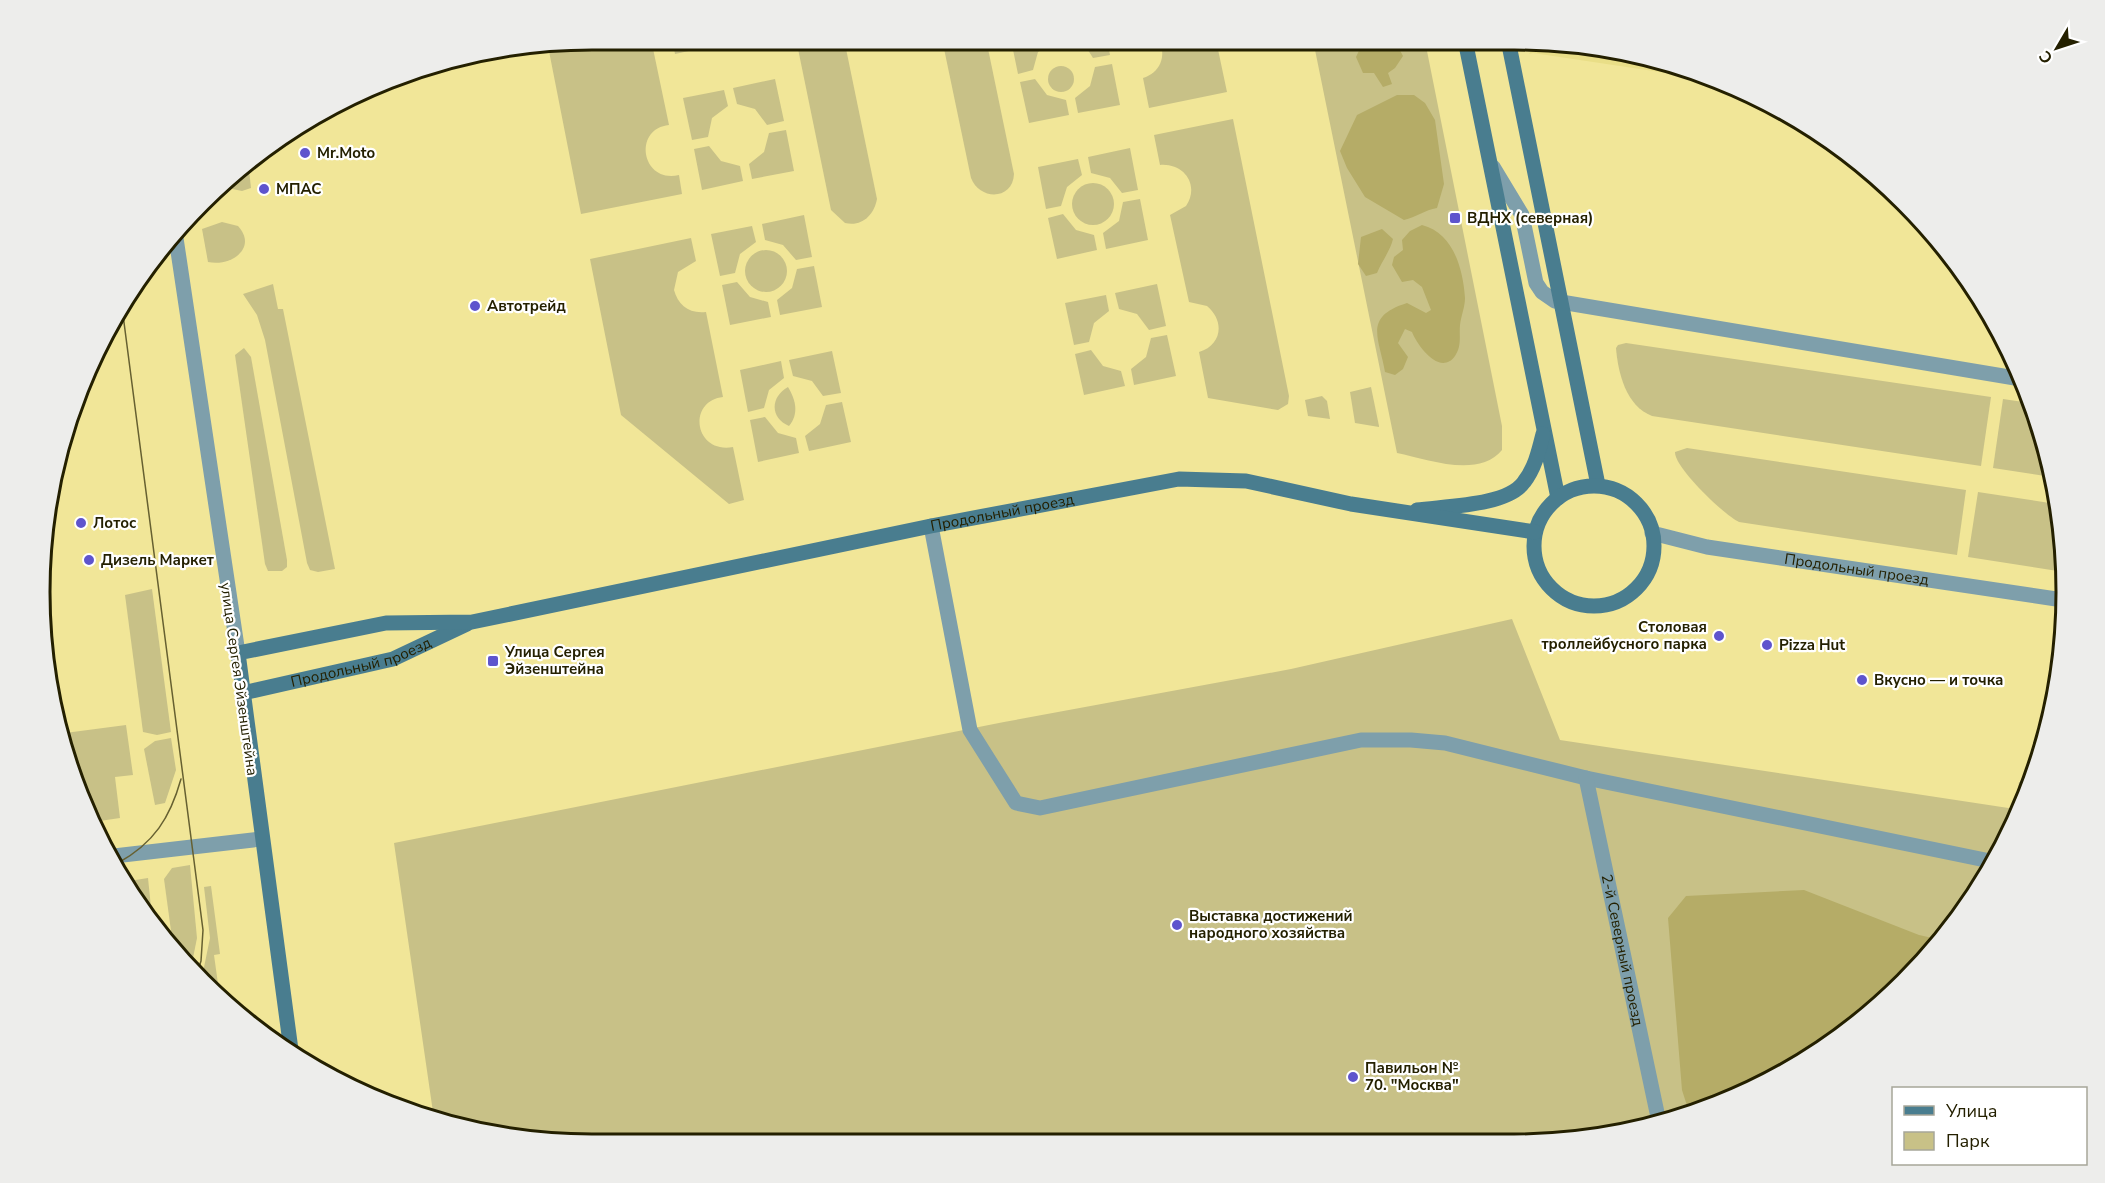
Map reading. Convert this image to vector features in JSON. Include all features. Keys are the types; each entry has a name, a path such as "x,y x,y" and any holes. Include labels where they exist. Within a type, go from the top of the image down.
{"main road":[{"path":"1467,50 1558,498"},
{"path":"1510,50 1598,485"},
{"path":"1399,512 1495,499 1510,493 1523,484 1532,469 1544,431"},
{"name":"Продольный проезд","path":"238,653 386,623 472,622 931,526 1179,479 1246,481 1399,512 1535,532"},
{"path":"1598,485 1624,494 1637,504 1647,517 1654,549 1651,566 1643,581 1630,594 1615,602 1596,606 1576,603 1558,594 1546,582 1538,566 1534,549 1535,532 1540,519 1558,498 1580,487 1598,485"},
{"name":"Продольный проезд","path":"243,693 393,659 472,622"},
{"name":"улица Сергея Эйзенштейна","path":"238,653 290,1042"}],"street":[{"path":"1490,158 1498,179 1522,214 1536,283 1546,296 1561,302 2011,377"},
{"name":"улица Сергея Эйзенштейна","path":"177,243 238,653"},
{"path":"931,526 970,730 1016,803 1040,808 1361,740 1411,740 1445,743 1586,778 1984,860"},
{"name":"Продольный проезд","path":"1652,533 1707,547 2056,599"},
{"name":"2-й Северный проезд","path":"1586,778 1657,1114"},
{"path":"118,855 261,839"}],"shaded area":[{"path":"1359,50 1400,50 1403,56 1395,68 1388,73 1392,84 1383,87 1374,73 1363,73 1356,57"},
{"path":"1531,50 1584,54 1676,74 1533,53 1529,54"},
{"path":"1397,95 1414,95 1425,103 1435,120 1444,184 1437,208 1404,220 1365,197 1347,168 1340,151 1357,115"},
{"path":"1422,225 1442,236 1449,244 1459,264 1465,298 1459,345 1455,356 1449,362 1436,361 1424,351 1412,332 1405,329 1398,343 1408,357 1403,369 1395,375 1385,372 1377,330 1384,315 1407,303 1426,313 1431,310 1422,287 1413,280 1402,282 1392,265 1394,257 1403,250 1402,240 1410,231"},
{"path":"1382,229 1393,239 1392,243 1377,273 1366,276 1358,264 1361,237"},
{"path":"1804,890 1930,937 1897,975 1871,999 1815,1042 1753,1078 1687,1105 1682,1090 1668,918 1686,896"}],"green space":[{"path":"653,50 669,125 657,129 650,136 646,145 646,155 657,172 666,176 679,175 682,194 581,214 549,52"},
{"path":"674,50 693,50 675,54"},
{"path":"798,50 846,50 877,199 870,215 857,223 845,223 831,210"},
{"path":"944,50 988,50 1014,174 1008,189 996,194 981,191 971,178"},
{"path":"1013,50 1041,50 1033,70 1018,74"},
{"path":"1088,50 1109,50 1110,55 1093,58"},
{"path":"1162,50 1218,50 1227,92 1149,108 1143,78 1158,68"},
{"path":"1315,50 1427,51 1502,426 1502,450 1492,459 1480,464 1466,465 1452,465 1397,453"},
{"path":"1112,64 1120,105 1078,113 1075,98 1090,86 1095,67"},
{"path":"1061,66 1070,70 1074,79 1070,88 1061,92 1052,88 1048,79 1052,70"},
{"path":"775,79 784,121 767,125 755,109 737,104 733,88"},
{"path":"1035,79 1047,95 1066,100 1069,115 1029,123 1020,82"},
{"path":"724,90 728,106 712,118 708,137 692,140 683,98"},
{"path":"1233,119 1289,396 1288,404 1278,410 1208,398 1199,352 1207,349 1216,338 1217,319 1207,306 1189,302 1170,215 1186,206 1190,198 1190,183 1187,177 1176,168 1160,165 1154,135"},
{"path":"786,130 794,171 752,179 749,164 764,152 769,133"},
{"path":"709,146 721,161 740,166 743,181 702,190 694,149"},
{"path":"1130,148 1138,190 1122,193 1110,178 1091,173 1088,157"},
{"path":"1078,159 1082,175 1067,187 1061,206 1046,209 1038,167"},
{"path":"249,172 251,188 242,191 229,188"},
{"path":"1093,183 1108,189 1114,204 1108,219 1093,225 1078,219 1072,204 1078,189"},
{"path":"1140,199 1148,240 1106,249 1103,233 1119,221 1123,202"},
{"path":"1063,214 1076,230 1094,235 1097,250 1057,259 1048,218"},
{"path":"804,215 812,257 796,260 783,245 765,240 762,224"},
{"path":"222,222 238,226 245,242 243,248 233,259 217,263 208,262 202,229"},
{"path":"752,226 756,242 740,254 735,273 720,276 711,234"},
{"path":"691,238 696,261 678,272 674,290 681,304 689,310 706,312 723,397 711,401 704,407 700,416 700,426 703,435 710,443 720,447 733,447 744,500 729,504 621,415 590,259"},
{"path":"766,250 781,256 787,271 781,286 766,292 751,286 745,271 751,256"},
{"path":"814,266 822,307 780,315 777,300 792,288 797,269"},
{"path":"737,282 750,297 768,302 771,317 730,325 722,285"},
{"path":"273,284 278,309 283,309 335,569 318,572 310,570 307,563 265,340 257,315 243,294"},
{"path":"1157,284 1166,326 1149,330 1137,314 1119,309 1115,293"},
{"path":"1106,295 1109,311 1094,323 1089,342 1074,345 1065,303"},
{"path":"1167,335 1176,376 1134,385 1131,369 1146,357 1151,338"},
{"path":"1626,343 1991,397 1981,466 1652,416 1636,405 1621,378 1616,348"},
{"path":"244,348 251,357 287,560 287,567 282,571 268,571 265,564 235,355"},
{"path":"1091,350 1103,366 1121,371 1125,386 1084,395 1075,354"},
{"path":"832,351 841,393 823,396 812,381 793,376 789,360"},
{"path":"781,361 784,378 769,390 764,408 748,412 740,370"},
{"path":"788,387 795,407 794,417 789,426 778,418 775,407 778,396"},
{"path":"1371,387 1379,427 1355,423 1350,392"},
{"path":"1322,396 1327,401 1330,419 1308,416 1305,400"},
{"path":"2003,399 2021,402 2043,476 1993,468"},
{"path":"842,402 851,442 809,451 805,436 820,424 826,405"},
{"path":"765,417 778,433 796,438 799,453 758,462 750,420"},
{"path":"1687,448 1966,490 1957,555 1739,522 1712,501 1682,468 1675,452"},
{"path":"1978,492 2048,503 2055,571 1968,557"},
{"path":"152,589 171,732 157,735 143,732 125,595"},
{"name":"Выставка достижений народного хозяйства","path":"1512,619 1560,740 2010,808 2000,831 1964,893 1921,949 1871,999 1815,1042 1753,1078 1688,1105 1619,1123 1584,1129 1514,1134 592,1134 521,1129 433,1110 394,843 1004,722 1291,669"},
{"path":"126,725 133,775 115,777 120,818 101,821 78,766 68,733"},
{"path":"171,738 176,770 165,803 155,805 144,749 155,741"},
{"path":"190,865 197,938 193,959 171,933 164,879 172,868"},
{"path":"148,878 151,906 141,893 133,880"},
{"path":"211,886 220,954 214,955 218,984 203,970 210,938 204,887"}],"tram line":[{"path":"123,318 203,930 199,966"},
{"path":"121,861 141,847 159,828 172,806 181,779"}],"place":[{"name":"Mr.Moto","path":"305,153"},
{"name":"МПАС","path":"264,189"},
{"name":"ВДНХ (северная)","path":"1455,218"},
{"name":"Автотрейд","path":"475,306"},
{"name":"Лотос","path":"81,523"},
{"name":"Дизель Маркет","path":"89,560"},
{"name":"Столовая троллейбусного парка","path":"1719,636"},
{"name":"Pizza Hut","path":"1767,645"},
{"name":"Улица Сергея Эйзенштейна","path":"493,661"},
{"name":"Вкусно — и точка","path":"1862,680"},
{"name":"Выставка достижений народного хозяйства","path":"1177,925"},
{"name":"Павильон № 70. \"Москва\"","path":"1353,1077"}]}
